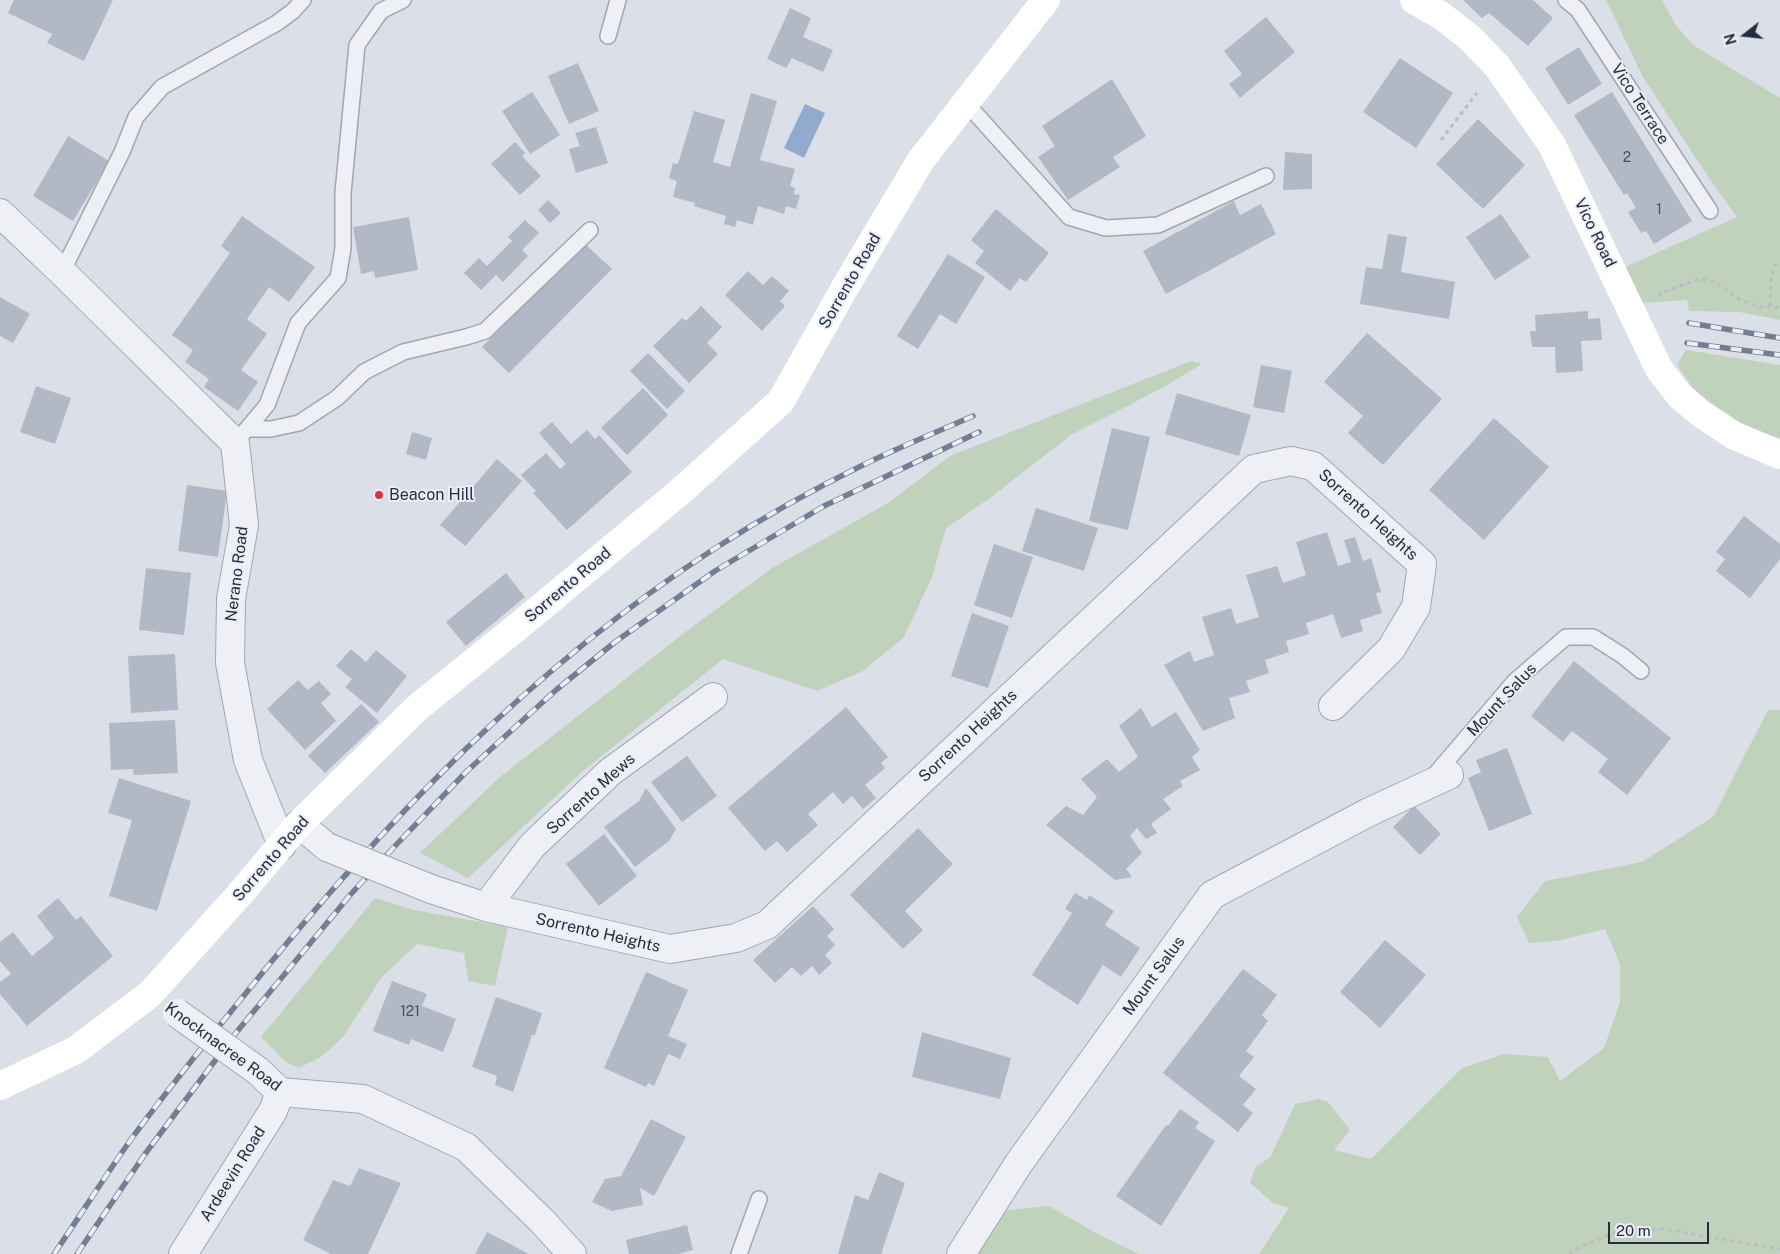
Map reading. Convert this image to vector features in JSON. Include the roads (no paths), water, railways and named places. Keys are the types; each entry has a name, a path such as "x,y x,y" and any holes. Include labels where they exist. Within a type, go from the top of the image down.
{"main road":[{"name":"Sorrento Road","path":"0,1086 76,1050 150,994 299,824 418,707 522,624 682,490 781,401 844,289 921,160 1046,0"},
{"name":"Vico Road","path":"1414,0 1442,16 1470,38 1497,66 1552,145 1659,369 1679,395 1733,436 1780,455"}],"street":[{"path":"0,213 241,436"},
{"name":"Nerano Road","path":"241,436 244,525 231,599 230,663 248,760 282,845"},
{"name":"Sorrento Heights","path":"299,824 327,847 431,889 486,907 670,949 736,938 767,925 1254,469 1291,461 1313,466 1422,564 1416,607 1391,649 1333,706"},
{"name":"Sorrento Mews","path":"486,907 532,846 610,772 713,697"},
{"name":"Mount Salus","path":"961,1254 1019,1163 1212,895 1367,813 1449,776"},
{"name":"Knocknacree Road","path":"150,994 258,1071 280,1092 362,1100 466,1147 542,1221 572,1254"},
{"name":"Ardeevin Road","path":"184,1254 272,1111 280,1092"}],"lane":[{"path":"62,272 118,160 136,117 162,87 277,23 293,11 303,0"},
{"path":"241,436 267,405 298,323 338,278 343,248 343,193 357,45 381,11 403,0"},
{"path":"608,36 618,0"},
{"name":"Vico Terrace","path":"1566,0 1578,10 1710,212"},
{"path":"966,103 1069,217 1106,228 1158,225 1266,176"},
{"path":"241,436 299,423 337,398 364,372 403,352 485,331 590,230"},
{"name":"Mount Salus","path":"1425,786 1515,680 1566,637 1593,637 1623,656 1641,671"},
{"path":"739,1254 759,1199"}],"water":[{"path":"805,104 825,113 804,158 784,148"}],"railway":[{"path":"1689,323 1780,338"},
{"path":"1687,343 1780,355"},
{"path":"54,1254 132,1138 202,1047 297,931 350,869 405,810 462,752 522,697 583,645 647,595 714,549 787,505 844,475 890,452 973,416"},
{"path":"77,1254 145,1154 235,1034 351,894 467,771 556,690 615,642 715,571 824,506 979,432"}],"place":[{"name":"Beacon Hill","path":"379,495"}]}
